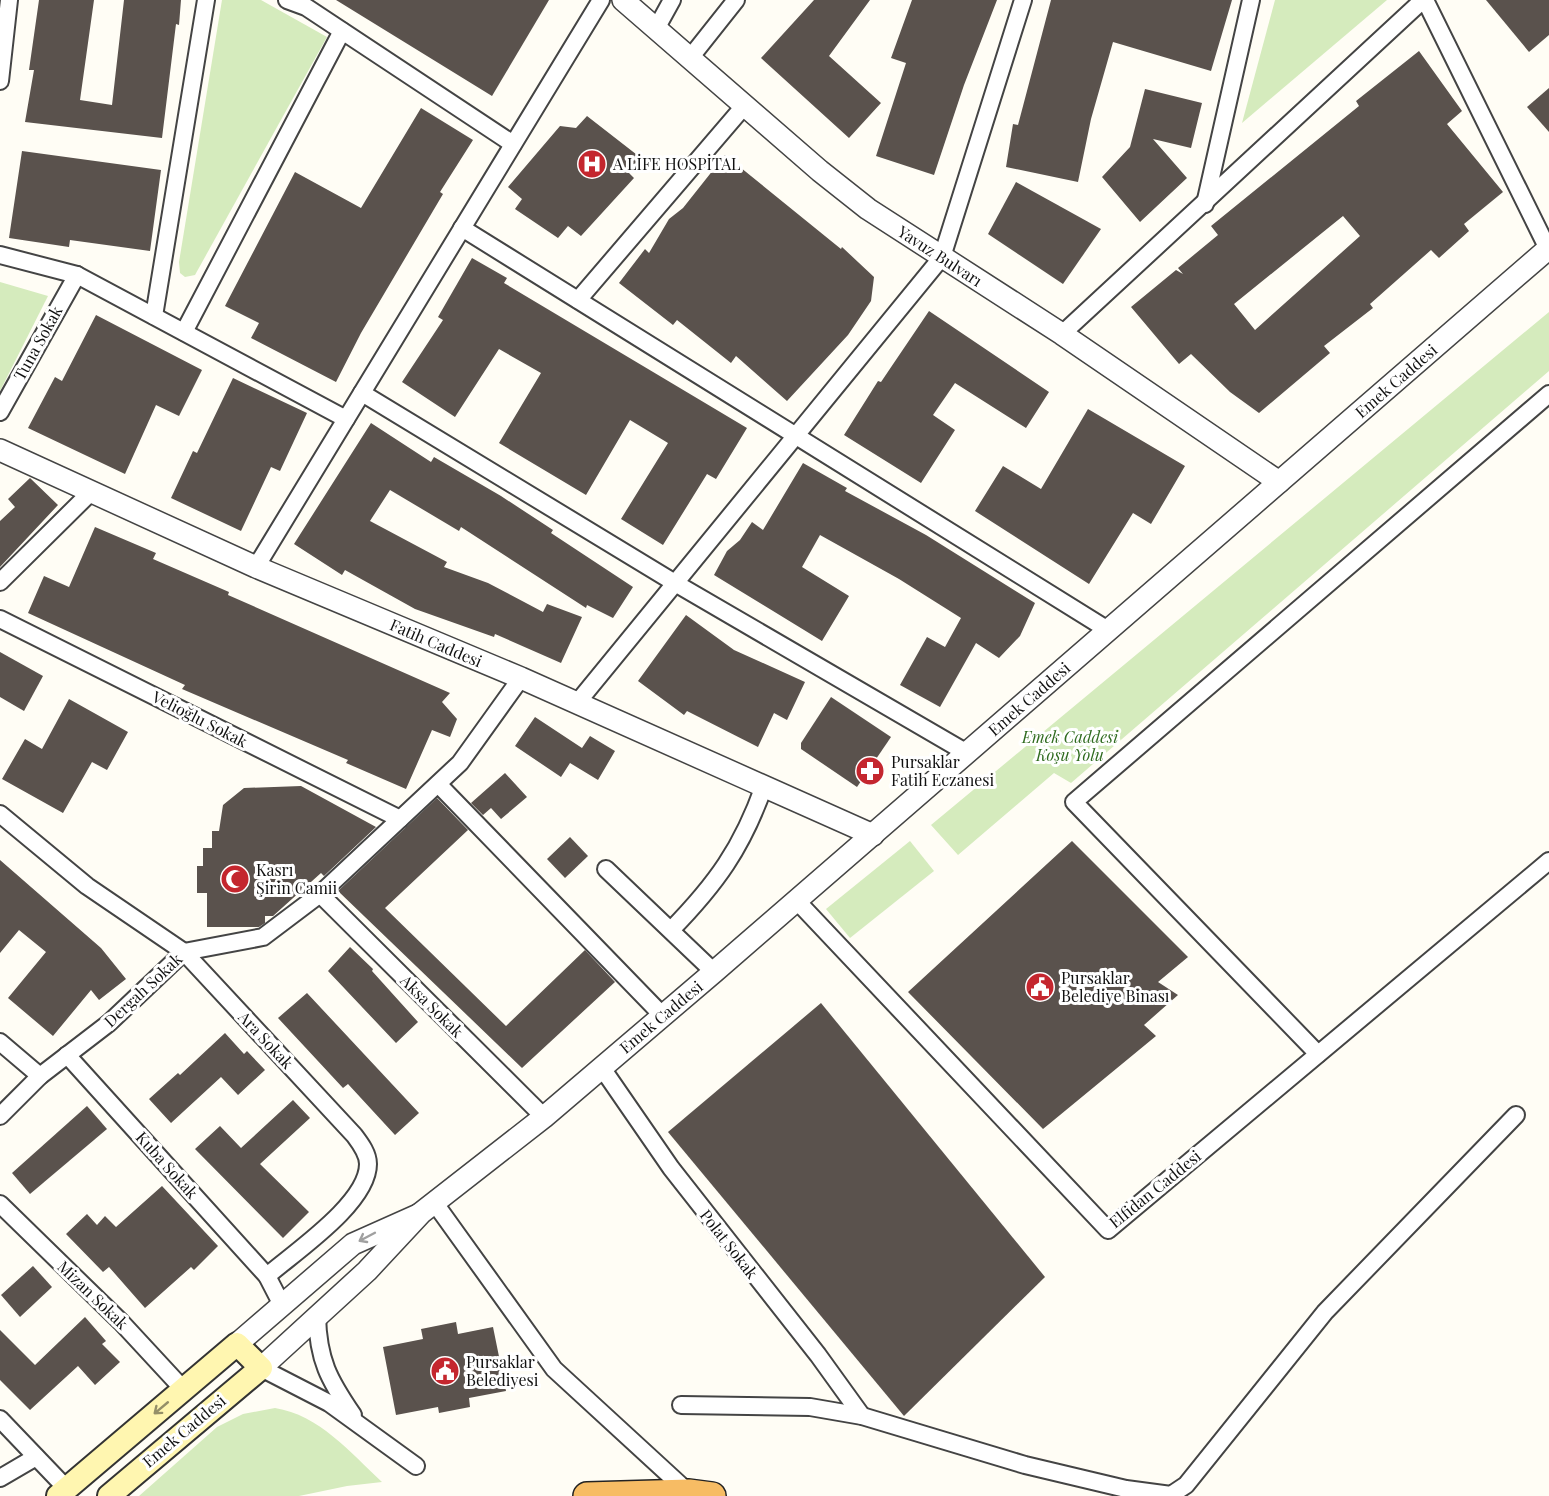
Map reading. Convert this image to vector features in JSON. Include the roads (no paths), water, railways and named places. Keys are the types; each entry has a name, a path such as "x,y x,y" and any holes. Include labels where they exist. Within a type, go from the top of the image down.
{"highway":[{"path":"587,1496 700,1495"}],"main road":[{"path":"62,1492 237,1344 261,1368"},
{"name":"Emek Caddesi","path":"109,1496 261,1368"}],"street":[{"path":"0,81 9,0"},
{"path":"154,316 206,0"},
{"path":"287,0 308,4 342,32 513,144"},
{"path":"256,567 601,0"},
{"name":"Yavuz Bulvarı","path":"623,0 836,184 1279,482"},
{"path":"657,29 672,0"},
{"path":"690,58 736,0"},
{"path":"577,703 942,257 1023,0"},
{"path":"1205,204 1251,0"},
{"path":"1062,334 1424,0 1549,248"},
{"path":"184,332 342,32"},
{"path":"578,300 745,105"},
{"path":"462,228 1108,630"},
{"name":"Emek Caddesi","path":"428,1208 544,1118 1549,248"},
{"path":"0,255 77,275 346,419"},
{"name":"Tuna Sokak","path":"0,412 77,275"},
{"path":"362,393 675,583 967,753"},
{"path":"1318,1054 1074,802 1549,394"},
{"name":"Fatih Caddesi","path":"0,450 256,567 521,678 873,835"},
{"path":"0,582 92,491"},
{"name":"Velioğlu Sokak","path":"0,619 400,819"},
{"name":"Dergah Sokak","path":"0,1116 40,1076 109,1023 184,952 263,937 320,894 460,763 521,678"},
{"path":"439,784 663,1016"},
{"path":"671,930 723,872 748,828 764,786"},
{"name":"Ara Sokak","path":"0,814 87,886 184,952 354,1135 368,1161 363,1185 354,1200 267,1276"},
{"name":"Elfidan Caddesi","path":"797,901 1108,1230 1549,861"},
{"path":"606,868 714,972"},
{"name":"Aksa Sokak","path":"320,894 544,1118"},
{"path":"0,1042 40,1076"},
{"name":"Kuba Sokak","path":"67,1055 267,1276"},
{"name":"Polat Sokak","path":"602,1068 670,1168 818,1355 862,1416"},
{"path":"681,1405 810,1407 862,1416 1025,1465 1126,1489 1171,1495 1186,1485 1325,1312 1516,1115"},
{"name":"Mizan Sokak","path":"0,1204 121,1322 183,1389"},
{"path":"237,1344 353,1244 428,1208"},
{"path":"416,1466 357,1421 309,1391 261,1368 367,1271 428,1208"},
{"path":"428,1208 554,1369 700,1495"},
{"path":"267,1276 282,1305"},
{"path":"317,1316 323,1366 357,1421"},
{"path":"0,1419 36,1457 62,1492"},
{"path":"0,1478 36,1457"}],"place":[{"name":"A LİFE HOSPİTAL","path":"592,164"},
{"name":"Pursaklar Fatih Eczanesi","path":"870,771"},
{"name":"Kasrı Şirin Camii","path":"235,879"},
{"name":"Pursaklar Belediye Binası","path":"1040,987"},
{"name":"Pursaklar Belediyesi","path":"445,1371"}],"park label":[{"name":"Emek Caddesi Koşu Yolu","path":"1070,746"}]}
